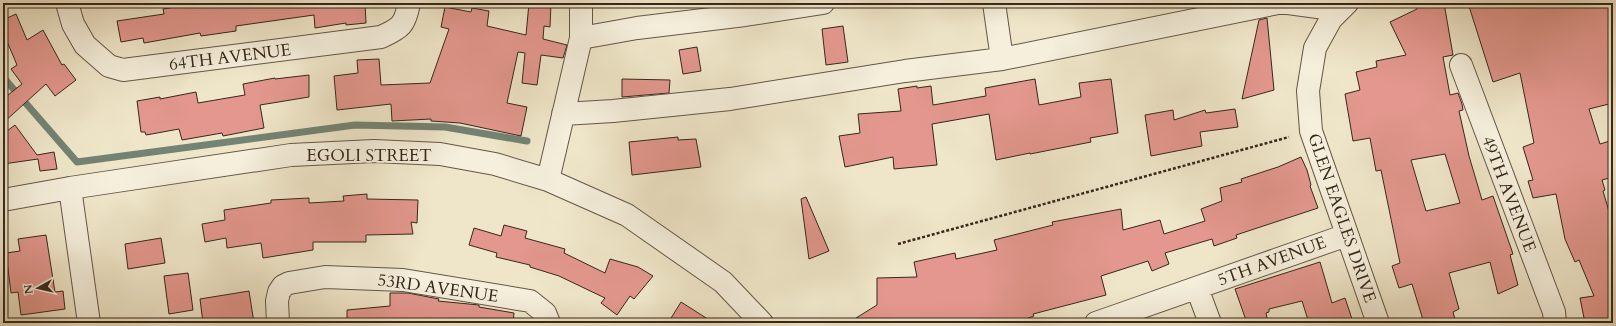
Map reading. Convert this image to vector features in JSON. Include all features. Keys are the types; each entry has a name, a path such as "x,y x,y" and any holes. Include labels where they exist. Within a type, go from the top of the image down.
{"street":[{"name":"64TH AVENUE","path":"67,3 73,24 85,45 109,66 123,70 381,38 398,29 406,19 409,3"},
{"path":"548,180 581,38 581,3"},
{"path":"581,38 637,28 745,15 823,3"},
{"path":"994,3 1002,59"},
{"path":"563,114 613,111 730,99 897,72 1002,59 1278,3 1344,6"},
{"name":"GLEN EAGLES DRIVE","path":"1344,6 1331,19 1315,48 1308,91 1311,131 1378,323"},
{"name":"49TH AVENUE","path":"1461,66 1554,312 1555,323"},
{"name":"EGOLI STREET","path":"3,200 70,188 291,155 374,151 440,154 495,164 548,180 627,215 723,282 762,323"},
{"path":"70,188 89,323"},
{"name":"5TH AVENUE","path":"1096,323 1347,235"},
{"name":"53RD AVENUE","path":"278,323 276,301 283,286 289,283 325,277 403,280 530,301 545,313 549,323"},
{"name":"5TH AVENUE","path":"1197,288 1210,323"}],"path":[{"path":"898,244 1311,131"}],"building":[{"path":"198,3 365,3 366,23 346,25 346,23 315,28 314,15 236,26 236,31 201,36 200,33 144,43 143,38 121,42 117,21 164,14 163,9"},
{"path":"529,3 551,3 550,27 544,26 543,39 567,45 563,58 541,55 537,85 522,83 525,53 518,52 507,103 527,107 521,136 460,123 431,121 431,119 392,121 391,104 337,110 334,76 358,73 357,60 379,59 381,85 430,83 449,29 441,27 445,7 471,12 472,8 489,11 487,26 526,35"},
{"path":"1416,3 1444,3 1453,55 1443,57 1450,95 1458,93 1462,104 1463,110 1459,111 1469,156 1482,200 1493,196 1513,254 1510,255 1518,285 1498,294 1490,262 1449,273 1459,309 1453,312 1456,323 1424,323 1412,284 1399,288 1392,266 1400,263 1381,170 1376,171 1370,138 1353,141 1345,94 1360,90 1356,72 1377,67 1376,61 1406,55 1390,22 1417,9","holes":["1445,154 1460,203 1426,211 1411,160"]},
{"path":"1468,3 1613,3 1613,103 1589,109 1600,144 1613,140 1613,177 1602,180 1605,190 1603,191 1613,225 1613,323 1585,323 1580,298 1594,296 1579,260 1575,262 1565,239 1556,194 1533,198 1528,181 1533,180 1523,147 1534,143 1520,73 1493,82"},
{"path":"16,14 27,40 43,30 62,65 64,64 76,80 55,96 46,84 3,123 3,99 22,84 11,69 17,65 3,32 3,20"},
{"path":"1267,18 1274,90 1242,99 1259,20"},
{"path":"843,26 848,62 826,65 822,29"},
{"path":"697,47 701,71 683,74 679,50"},
{"path":"309,75 309,97 260,105 264,128 223,136 222,133 182,140 179,129 146,135 145,132 141,132 137,101 160,97 160,99 196,92 198,103 245,95 243,84 275,78"},
{"path":"622,79 670,80 669,93 622,97"},
{"path":"1035,79 1039,105 1081,97 1079,83 1111,79 1118,133 1090,138 1091,142 996,160 989,114 932,124 937,165 894,169 893,157 845,167 839,136 860,133 858,114 901,111 898,89 917,86 917,88 931,86 933,105 986,96 985,88"},
{"path":"1235,109 1238,127 1200,132 1202,146 1151,156 1145,115 1173,110 1174,120 1205,110 1206,113"},
{"path":"15,125 37,155 54,152 57,169 40,171 38,159 3,164 3,134"},
{"path":"678,137 678,140 696,139 701,167 632,175 629,142"},
{"path":"1301,157 1307,170 1310,186 1318,208 1236,235 1237,238 1214,246 1212,239 1165,253 1169,264 1152,271 1148,261 1101,276 1106,295 1033,314 1034,316 1015,323 848,323 877,305 877,278 917,277 914,262 955,253 956,259 997,250 994,240 1053,225 1052,222 1121,209 1123,230 1160,220 1164,234 1205,221 1201,209 1222,201 1220,188 1242,182 1241,179 1278,167"},
{"path":"367,194 367,199 418,200 417,223 411,222 413,234 366,235 366,242 313,242 313,250 263,258 261,243 227,248 226,238 205,242 202,224 225,220 224,210 271,203 271,200 309,198 309,203 344,201 343,196"},
{"path":"806,197 829,251 809,259 801,199"},
{"path":"504,225 527,231 525,238 565,249 564,253 605,273 610,259 638,267 653,276 634,299 630,296 617,315 601,303 605,298 559,276 530,267 530,265 496,257 497,253 469,245 474,228 501,236"},
{"path":"46,235 55,292 63,291 65,309 21,315 18,292 11,293 6,253 20,251 18,239"},
{"path":"161,238 165,263 128,269 125,244"},
{"path":"1320,262 1332,303 1345,298 1352,319 1341,323 1309,323 1302,301 1269,309 1269,312 1266,313 1268,323 1247,323 1235,289"},
{"path":"188,273 193,310 169,314 164,276"},
{"path":"249,291 254,323 203,323 200,299"},
{"path":"390,293 408,293 439,299 438,301 479,305 479,307 514,313 513,323 347,323 347,310 390,306"},
{"path":"681,302 714,323 668,323"}],"waterway":[{"path":"3,77 77,162 355,125 445,127 527,141"}]}
